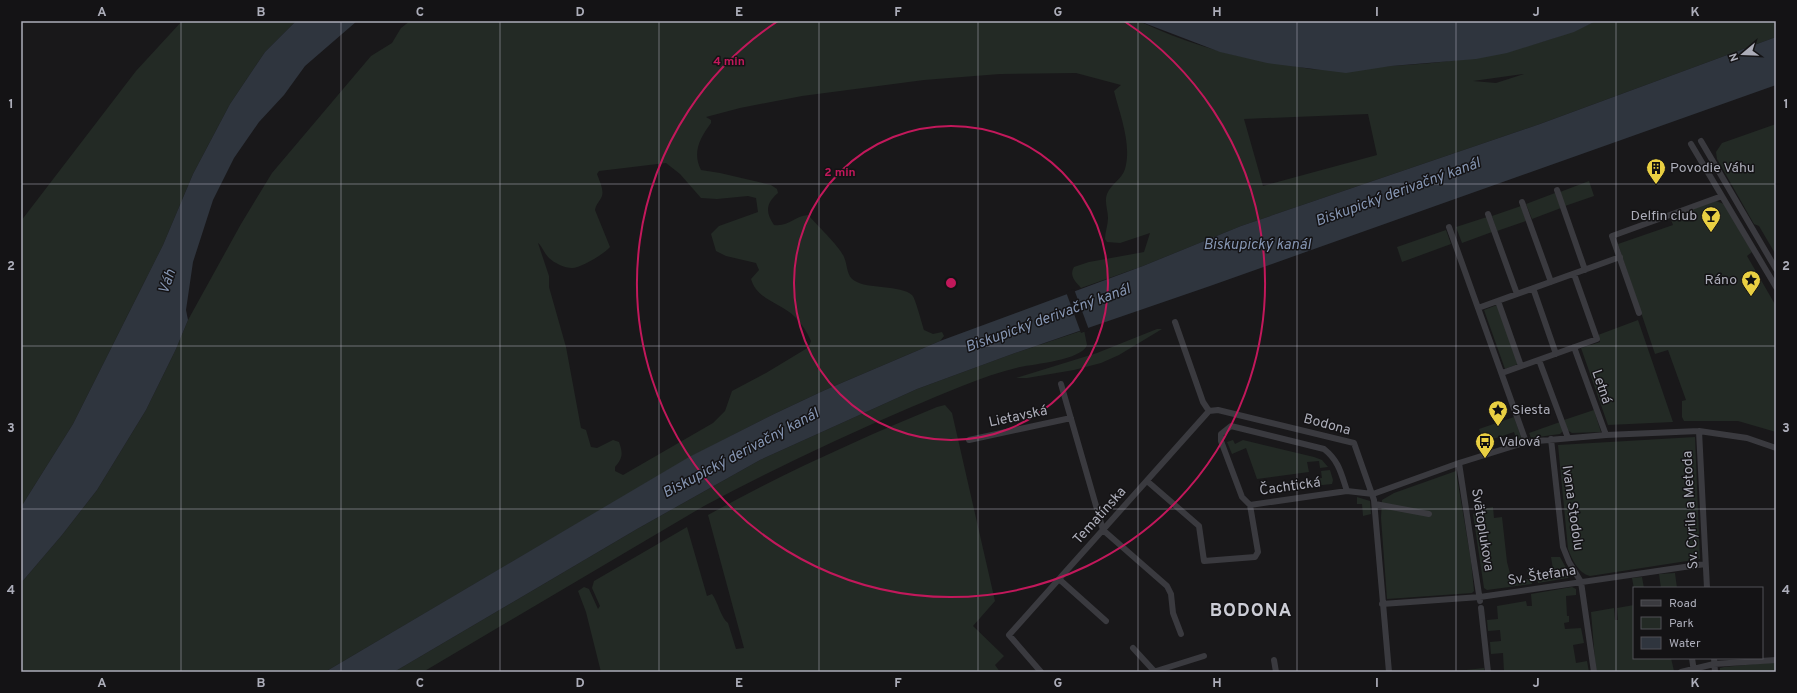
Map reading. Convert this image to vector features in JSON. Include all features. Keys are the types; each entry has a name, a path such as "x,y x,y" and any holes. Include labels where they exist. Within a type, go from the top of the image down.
{"street":[{"path":"1701,141 1776,269"},
{"path":"1691,144 1776,287"},
{"path":"1557,190 1585,270"},
{"path":"1639,313 1612,236 1722,196"},
{"path":"1522,202 1551,282"},
{"path":"1488,214 1516,294"},
{"path":"1449,227 1526,442"},
{"path":"1478,308 1620,257"},
{"path":"1502,373 1597,339 1574,274"},
{"path":"1533,288 1556,354"},
{"path":"1498,301 1521,366"},
{"path":"1175,322 1204,402 1209,411"},
{"name":"Letná","path":"1574,347 1606,435"},
{"path":"1539,360 1568,438"},
{"name":"Lietavská","path":"1061,384 1103,530"},
{"name":"Bodona","path":"1209,411 1218,410 1354,443 1373,494 1375,504 1382,604 1389,672"},
{"name":"Tematínska","path":"1041,672 1009,635 1209,411"},
{"name":"Lietavská","path":"969,440 1071,418"},
{"path":"1272,436 1274,424"},
{"name":"Čachtická","path":"1347,491 1337,462 1333,456 1324,449 1230,426 1221,434 1221,441 1242,497 1250,505 1347,491 1373,494"},
{"path":"1373,494 1459,463 1526,442 1551,439 1699,431 1747,438 1776,448"},
{"name":"Sv. Cyrila a Metoda","path":"1699,431 1707,587"},
{"name":"Ivana Stodolu","path":"1551,439 1563,547 1568,562 1581,582 1594,672"},
{"name":"Svätoplukova","path":"1459,463 1480,599"},
{"path":"1147,481 1199,526 1204,561 1255,557 1258,552 1250,505"},
{"path":"1375,504 1429,514"},
{"path":"1103,530 1167,586 1171,594 1173,613 1181,634"},
{"name":"Sv. Štefana","path":"1382,604 1480,599 1581,582 1705,564"},
{"path":"1059,579 1106,621"},
{"path":"1481,608 1488,672"},
{"path":"1133,648 1154,672 1204,656"},
{"path":"1692,659 1694,670"},
{"path":"1274,660 1276,672"},
{"path":"1680,672 1694,670 1714,661 1776,660"},
{"path":"1714,661 1715,672"}],"green space":[{"path":"182,21 296,21 265,52 230,104 193,174 163,245 73,424 21,507 21,221 136,71"},
{"path":"410,21 1139,21 1175,37 1212,49 1307,69 1399,66 1485,56 1541,42 1569,33 1596,21 1776,21 1776,37 1540,124 1241,226 1143,266 1081,288 1072,276 1074,267 1089,262 1144,252 1150,233 1120,243 1107,242 1105,239 1108,218 1106,197 1111,187 1124,173 1127,159 1126,140 1114,91 1121,85 1076,73 1000,74 924,80 802,96 740,108 706,117 711,120 711,123 698,145 697,151 698,163 701,170 771,185 777,189 778,193 771,200 768,208 769,216 774,225 788,223 799,217 808,215 842,253 852,279 867,285 892,288 912,295 917,305 924,330 933,334 942,332 944,336 940,341 825,390 690,457 325,672 21,672 21,583 62,535 97,490 146,410 176,349 188,320 241,224 272,173 371,56 392,43 401,28","holes":["1523,74 1496,83 1473,81","1368,114 1377,155 1263,186 1244,119","666,163 680,174 701,198 717,199 748,196 756,198 758,212 719,226 711,234 716,251 726,256 756,263 759,270 751,279 758,292 795,317 800,322 811,341 809,347 766,373 732,391 725,411 713,423 623,475 615,471 615,467 620,461 622,455 619,442 613,440 597,448 591,447 586,430 581,428 566,347 549,287 549,276 538,243 551,260 569,268 581,266 610,247 595,210 602,196 602,188 597,174 599,171"]},
{"path":"1776,124 1776,255 1759,226 1754,224 1717,159 1716,152 1722,143"},
{"path":"1589,181 1594,196 1565,206 1560,192"},
{"path":"1555,193 1561,208 1532,219 1526,204"},
{"path":"1716,201 1724,204 1752,252 1747,256 1776,306 1776,432 1738,421 1684,421 1682,417 1682,401 1686,400 1668,350 1655,354 1618,244 1673,225 1670,217"},
{"path":"1521,206 1526,221 1497,231 1492,216"},
{"path":"1487,217 1492,232 1462,243 1456,227"},
{"path":"1446,230 1451,244 1402,262 1397,247"},
{"path":"1497,305 1518,364 1505,369 1484,310"},
{"path":"1638,320 1673,422 1608,425 1581,348 1600,342 1598,335"},
{"path":"1157,329 1162,329 1119,355 1101,363 1074,370 1027,378 1016,378 1097,353"},
{"path":"1084,330 1087,345 1083,350 1076,354 1067,358 1020,367 978,380 909,408 831,443 704,506 423,672 394,672 637,529 760,460 917,389 1015,353"},
{"path":"945,405 952,413 995,601 973,626 1004,656 995,665 1000,672 601,672 586,612 578,591 584,587 589,589 598,609 600,606 592,588 594,581 687,527 707,596 712,594 714,597 723,617 728,623 736,649 744,648 708,515 764,485 850,444"},
{"path":"1594,410 1601,432 1572,433 1567,430 1564,420"},
{"path":"1514,417 1521,437 1519,440 1517,441 1514,432 1484,442 1479,429"},
{"path":"1560,422 1563,431 1560,434 1531,438 1529,433"},
{"path":"1695,437 1700,559 1590,576 1582,572 1568,549 1558,445"},
{"path":"1233,440 1235,444 1243,440 1314,457 1322,460 1328,467 1320,468 1319,461 1307,462 1309,472 1257,479 1246,448 1232,454 1227,442"},
{"path":"1330,470 1333,480 1332,484 1304,487 1303,485 1310,484 1310,480 1322,478 1321,471"},
{"path":"1456,471 1471,561 1474,591 1472,593 1387,599 1381,518 1382,500 1394,493"},
{"path":"1357,497 1370,501 1371,514 1363,516 1362,504 1357,504"},
{"path":"1493,507 1494,518 1502,517 1507,562 1512,581 1529,579 1527,568 1530,569 1532,584 1487,590 1484,588 1473,514 1477,513 1477,510"},
{"path":"1551,557 1560,557 1570,575 1568,578 1538,583 1537,578 1554,575"},
{"path":"1675,573 1677,587 1661,587 1659,574"},
{"path":"1642,577 1644,587 1634,587 1632,578"},
{"path":"1572,587 1576,589 1576,595 1566,596 1567,616 1569,616 1569,622 1564,623 1565,629 1581,628 1584,643 1573,645 1576,663 1587,661 1589,672 1504,672 1503,653 1491,654 1490,642 1501,641 1500,630 1488,631 1487,620 1498,619 1497,606 1526,601 1527,606 1532,606 1531,594"},
{"path":"1633,605 1633,659 1671,659 1674,671 1596,672 1591,612 1614,608 1615,620 1618,620 1617,608"},
{"path":"1776,662 1776,672 1720,672 1720,668 1724,667"},
{"path":"1484,668 1484,672 1448,672"}],"water":[{"name":"Váh","path":"296,21 357,21 305,66 284,95 259,122 234,158 213,200 193,262 186,310 188,320 176,349 146,410 97,490 62,535 21,583 21,507 73,424 163,245 193,174 230,104 265,52"},
{"path":"1139,21 1596,21 1574,32 1507,53 1476,59 1391,66 1346,73 1267,63 1220,52"},
{"name":"Biskupický kanál","path":"1776,37 1776,85 1210,286 1015,353 917,389 760,460 637,529 394,672 325,672 689,457 825,390 940,341 1143,266 1241,226 1540,124"}],"pier":[{"path":"1074,289 1089,330 1081,333 1066,292"}],"place":[{"name":"Povodie Váhu","path":"1656,185"},
{"name":"Delfin club","path":"1711,233"},
{"name":"Ráno","path":"1751,297"},
{"name":"Siesta","path":"1498,427"},
{"name":"Valová","path":"1485,459"}],"district":[{"name":"BODONA","path":"1251,611"}],"water label":[{"name":"Biskupický derivačný kanál","path":"1398,193"},
{"name":"Biskupický derivačný kanál","path":"1048,319"},
{"name":"Biskupický derivačný kanál","path":"741,454"}]}
